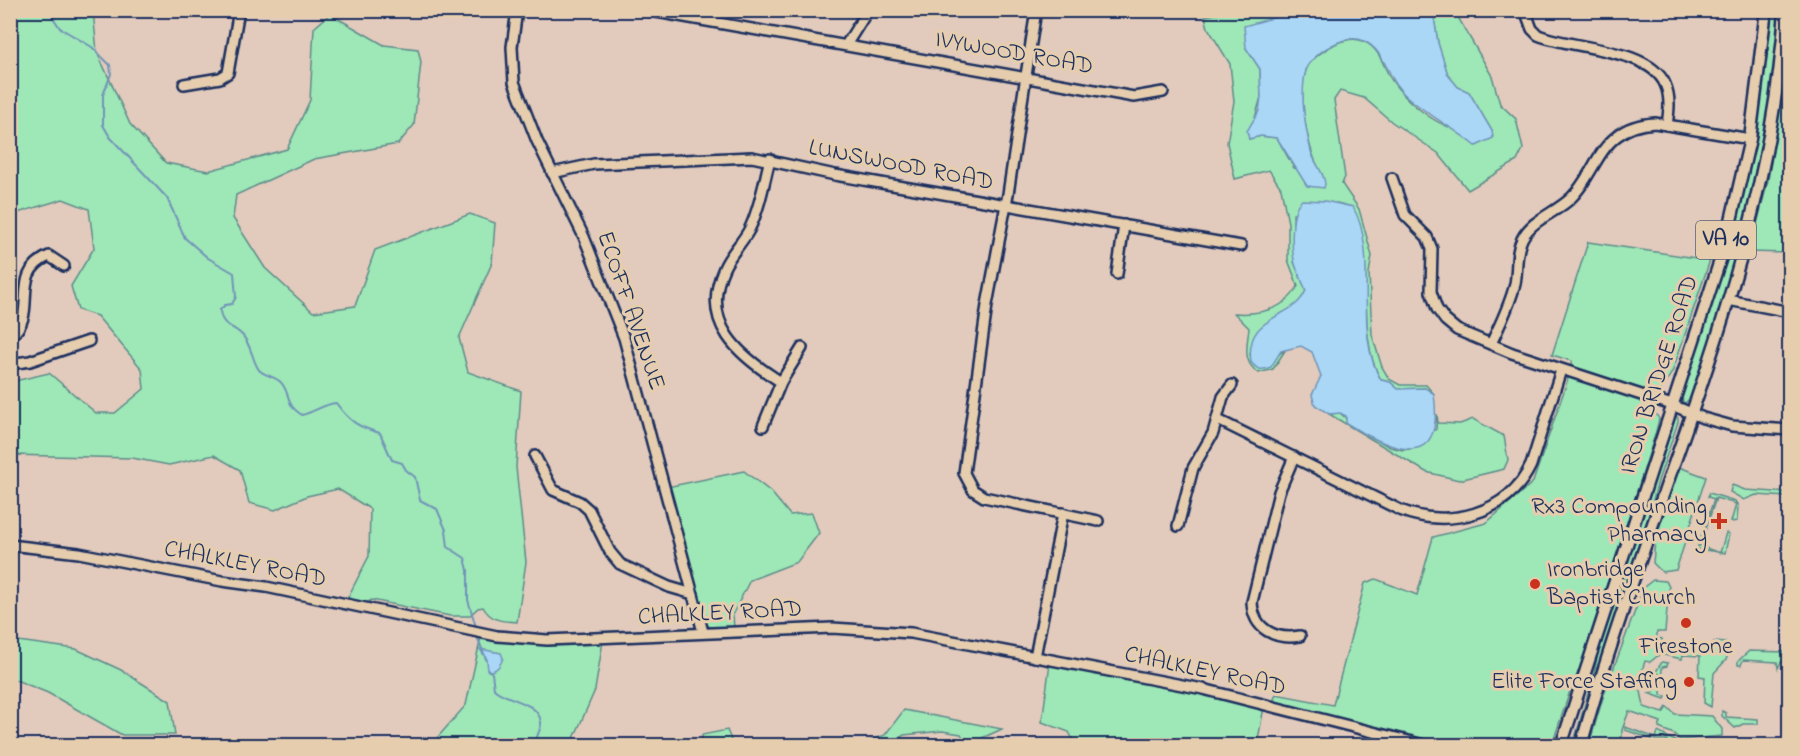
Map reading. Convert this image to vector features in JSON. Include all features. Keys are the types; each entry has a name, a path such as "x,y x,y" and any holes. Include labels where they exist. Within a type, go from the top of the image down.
{"main road":[{"name":"IRON BRIDGE ROAD","path":"1561,746 1726,243 1750,139 1766,10"},
{"name":"IRON BRIDGE ROAD","path":"1581,746 1728,300 1752,219 1778,90 1785,10"}],"street":[{"path":"184,84 220,78 225,75 238,10"},
{"name":"ECOFF AVENUE","path":"517,10 511,53 514,82 533,132 584,237 624,338 703,632"},
{"name":"IVYWOOD ROAD","path":"645,10 678,13 1134,97 1163,92"},
{"path":"846,45 868,10"},
{"path":"1036,10 1006,205 997,242 964,466 968,484 984,497 1098,521"},
{"path":"1525,10 1532,29 1540,36 1636,59 1653,67 1666,85 1669,97 1667,125"},
{"path":"1491,344 1511,299 1518,249 1528,230 1578,192 1603,150 1619,134 1641,124 1667,125 1750,139"},
{"name":"LUNSWOOD ROAD","path":"552,173 594,164 735,156 770,159 835,175 1241,246"},
{"path":"770,159 753,220 724,269 717,301 724,331 735,348 753,364 781,382"},
{"path":"1392,178 1405,215 1427,237 1432,249 1431,292 1437,309 1457,330 1560,370 1732,426 1790,430"},
{"path":"1117,274 1124,225"},
{"path":"10,337 23,322 26,308 25,282 30,272 49,256 64,266"},
{"path":"1728,300 1790,312"},
{"path":"10,364 30,361 89,341"},
{"path":"763,426 781,382 802,348"},
{"path":"1218,420 1409,514 1439,520 1475,514 1503,498 1528,471 1560,370"},
{"path":"1178,526 1193,468 1218,420 1223,397 1232,385"},
{"path":"535,456 553,490 580,502 590,510 610,552 620,564 669,587 693,594"},
{"path":"1294,457 1279,492 1252,602 1256,619 1269,633 1287,638 1300,636"},
{"path":"1035,657 1062,513"},
{"name":"CHALKLEY ROAD","path":"10,545 77,553 222,581 266,587 497,636 547,640 703,632 874,630 911,633 1257,701 1374,734 1428,746"}],"green space":[{"path":"11,11 93,11 97,52 130,124 166,163 208,171 287,149 310,100 314,28 330,14 384,45 418,49 421,62 414,125 398,144 314,159 236,195 233,218 265,268 313,312 355,306 375,250 470,214 495,223 492,263 459,338 468,372 521,391 516,467 526,562 517,622 493,618 483,607 478,608 469,616 450,616 372,600 361,605 346,601 369,556 370,509 338,489 307,496 275,510 249,503 240,470 214,455 169,465 132,458 11,455 10,382 49,373 96,413 115,413 144,389 142,369 97,316 78,310 71,286 94,248 89,209 63,199 11,215"},
{"path":"1231,11 1301,11 1253,24 1246,48 1260,69 1261,97 1249,139 1261,136 1277,138 1294,168 1322,174 1308,138 1303,107 1304,79 1307,68 1315,58 1335,44 1346,40 1354,39 1370,45 1378,53 1391,79 1403,94 1437,121 1459,130 1492,131 1469,92 1458,87 1448,75 1438,43 1433,11 1458,11 1459,19 1492,76 1500,104 1516,119 1523,149 1517,161 1468,190 1438,153 1392,122 1364,98 1340,91 1334,100 1345,177 1342,184 1359,209 1372,256 1369,273 1372,335 1382,367 1389,379 1400,385 1426,385 1434,394 1425,388 1398,389 1390,382 1381,380 1373,361 1368,339 1366,270 1360,226 1352,207 1337,203 1293,214 1294,262 1306,290 1294,306 1260,329 1254,340 1250,355 1278,355 1286,349 1273,369 1259,373 1250,364 1247,354 1249,328 1234,313 1262,312 1279,306 1293,294 1298,286 1288,260 1288,223 1281,188 1269,170 1235,179 1227,143 1234,101 1230,64 1208,28 1205,16"},
{"path":"1769,11 1781,11 1770,103 1753,194 1720,308 1690,398 1684,404 1682,398 1721,267"},
{"path":"1789,54 1789,128 1782,147 1789,150 1789,253 1750,252 1768,180"},
{"path":"1588,242 1710,260 1673,370 1651,405 1659,419 1655,435 1575,685 1570,691 1552,745 1483,747 1436,742 1366,728 1273,702 1276,694 1333,705 1365,583 1376,579 1417,595 1433,537 1486,523 1533,482 1572,361 1552,355"},
{"path":"1340,413 1360,431 1390,447 1403,450 1415,448 1436,429 1437,414 1438,423 1460,424 1473,419 1504,436 1508,460 1504,469 1459,480 1426,472 1329,414"},
{"path":"1675,415 1678,422 1658,481 1642,541 1573,745 1594,673 1605,616"},
{"path":"1679,467 1706,477 1676,570 1662,572 1653,563 1655,541"},
{"path":"744,471 771,492 790,515 812,513 819,533 797,562 750,580 733,614 734,628 712,629 704,622 667,487"},
{"path":"1732,485 1745,490 1789,493 1789,497 1756,495 1744,500 1730,492"},
{"path":"1709,493 1735,501 1738,506 1737,521 1731,522 1736,504 1716,498 1700,546 1717,552 1697,549 1714,499 1708,497"},
{"path":"1726,533 1729,534 1725,553 1720,552"},
{"path":"1653,580 1666,581 1669,587 1665,632 1657,632 1657,638 1662,639 1663,645 1688,646 1692,641 1693,646 1713,648 1714,642 1727,643 1730,647 1726,660 1714,673 1711,707 1704,703 1705,677 1699,676 1700,656 1683,655 1682,659 1660,654 1650,662 1645,661 1636,689 1641,691 1644,707 1663,713 1667,707 1675,714 1712,716 1722,729 1722,736 1680,740 1674,734 1659,728 1661,722 1629,711 1622,730 1622,737 1618,743 1620,745 1589,745 1604,694 1644,587"},
{"path":"481,637 603,641 595,690 571,745 430,746 466,705"},
{"path":"11,640 76,649 121,670 170,701 175,735 122,735 48,693 11,678"},
{"path":"1749,651 1789,652 1789,662 1781,662 1778,668 1777,662 1743,660 1741,665 1738,665 1738,661"},
{"path":"1662,662 1668,663 1667,666 1662,667 1661,695 1666,696 1665,699 1648,693 1654,692 1660,674 1655,673"},
{"path":"1050,663 1210,693 1264,707 1257,745 1193,746 1183,743 1175,746 1076,745 1069,732 1042,722"},
{"path":"904,710 1002,729 980,739 974,745 967,745 961,734 942,731 904,735 888,745 860,745 885,735"},
{"path":"1722,711 1726,713 1726,717 1758,719 1758,724 1743,724 1735,728 1722,716"},
{"path":"1625,727 1656,738 1658,732 1675,741 1674,745 1667,745 1667,740 1655,740 1625,730"},
{"path":"727,730 733,745 702,745 702,735"}],"water":[{"path":"1301,10 1433,11 1438,43 1448,75 1458,87 1469,92 1492,131 1493,138 1476,146 1419,107 1402,92 1371,45 1357,39 1341,41 1333,44 1313,59 1305,73 1303,101 1307,132 1312,155 1323,175 1325,184 1324,188 1307,186 1277,138 1261,136 1249,139 1247,131 1259,111 1261,97 1260,69 1246,48 1244,26"},
{"path":"1302,200 1325,201 1353,207 1361,226 1365,248 1368,339 1373,361 1381,380 1390,382 1398,389 1425,388 1434,394 1435,420 1431,436 1423,446 1411,449 1396,447 1380,441 1346,423 1346,416 1340,413 1329,414 1315,405 1312,395 1321,376 1312,352 1301,346 1281,351 1268,368 1260,369 1251,362 1251,346 1255,334 1262,325 1292,307 1306,290 1295,264 1292,240 1295,211"},
{"path":"480,649 501,653 503,658 498,668 488,671 487,660"}],"waterway":[{"path":"48,10 60,28 92,47 110,65 111,74 103,95 103,125 110,137 167,198 185,238 208,258 234,273 236,297 232,304 225,305 220,310 221,316 225,323 239,332 246,340 259,370 281,382 291,404 302,415 336,403 355,423 380,433 392,460 402,463 406,470 415,477 420,500 437,509 446,530 448,547 465,558 468,570 468,600 476,627"},
{"path":"478,639 487,661"},
{"path":"487,669 492,673 494,689 528,705 539,715 541,725 535,746"}],"place":[{"name":"Rx3 Compounding Pharmacy","path":"1719,521"},
{"name":"Ironbridge Baptist Church","path":"1535,584"},
{"name":"Firestone","path":"1686,623"},
{"name":"Elite Force Staffing","path":"1689,682"}]}
